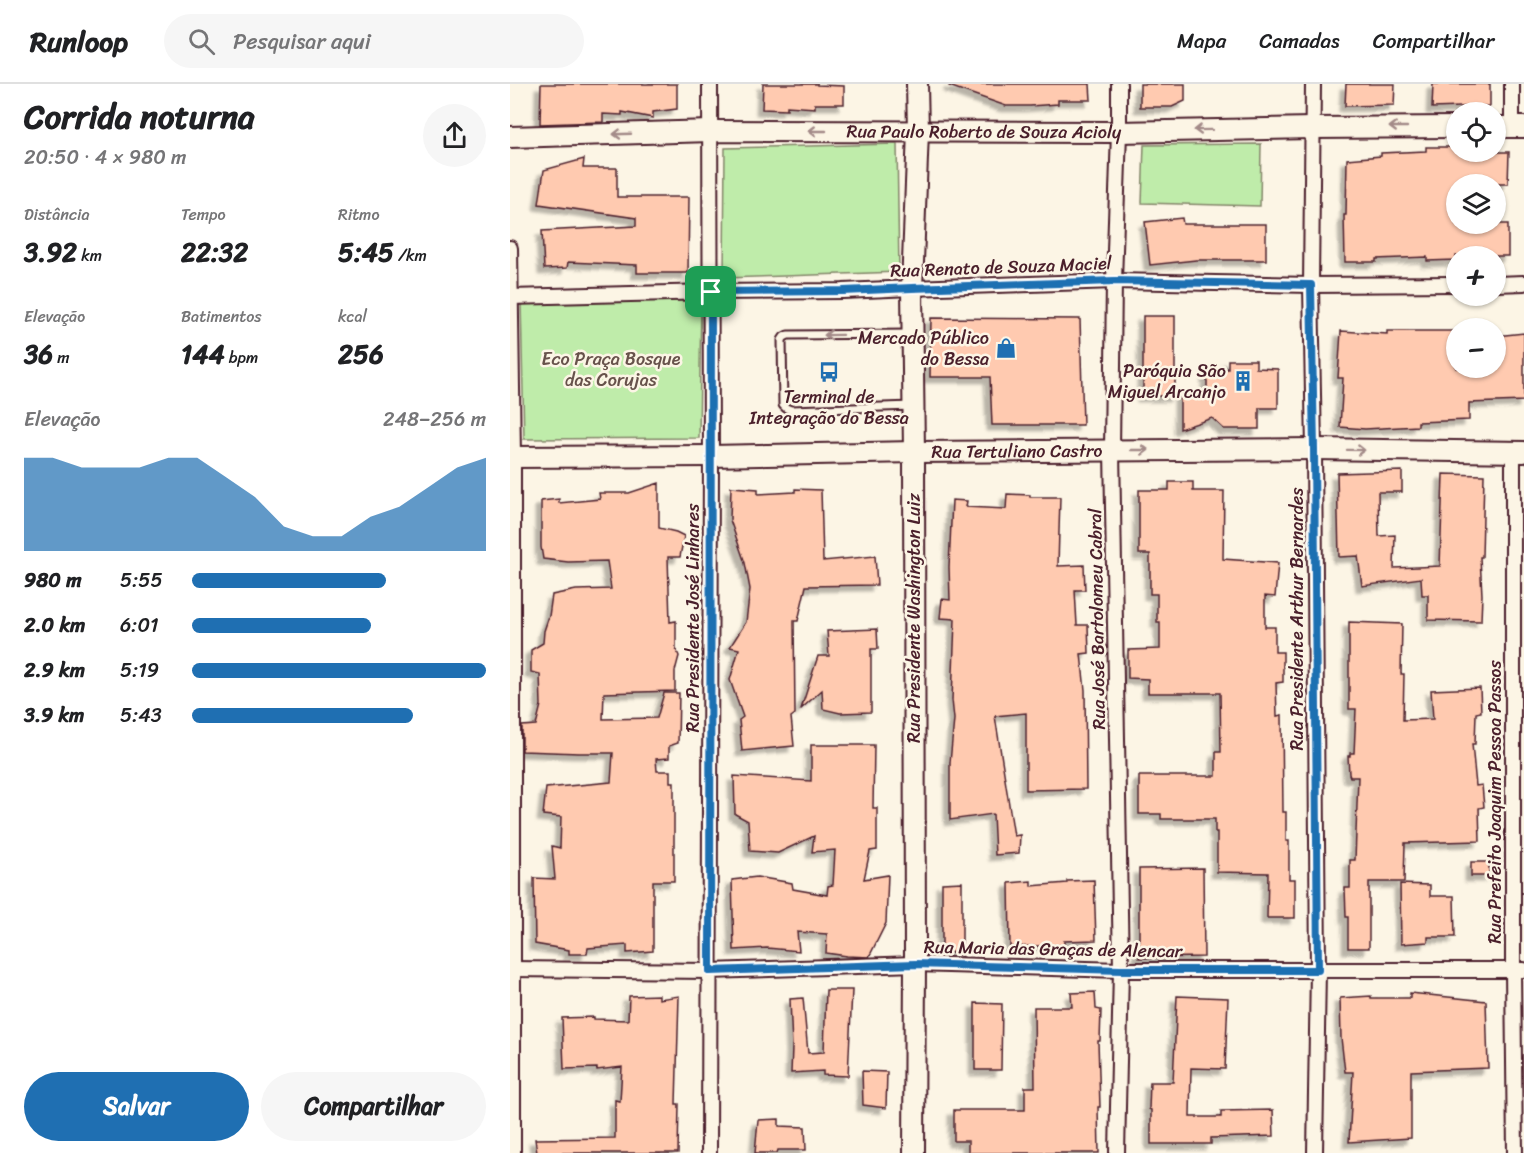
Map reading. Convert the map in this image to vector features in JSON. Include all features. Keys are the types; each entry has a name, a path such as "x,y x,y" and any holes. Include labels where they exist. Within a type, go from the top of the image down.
{"street":[{"name":"Rua Presidente José Linhares","path":"709,1153 710,84"},
{"name":"Rua Presidente Washington Luiz","path":"914,1153 912,288 918,131 917,84"},
{"name":"Rua José Bartolomeu Cabral","path":"1117,1153 1121,970 1112,450 1119,84"},
{"name":"Rua Presidente Arthur Bernardes","path":"1312,84 1311,285 1318,970 1315,1153"},
{"path":"1510,127 1512,84"},
{"name":"Rua Paulo Roberto de Souza Acioly","path":"510,137 711,131 1119,132 1446,127"},
{"path":"510,249 513,1153"},
{"name":"Rua Renato de Souza Maciel","path":"511,297 843,291 1114,281 1311,285 1446,284"},
{"path":"1506,284 1524,284"},
{"name":"Rua Tertuliano Castro","path":"512,457 1112,450 1314,449 1519,452"},
{"name":"Rua Prefeito Joaquim Pessoa Passos","path":"1515,1153 1519,970 1519,452"},
{"name":"Rua Maria das Graças de Alencar","path":"511,969 710,971 915,964 1121,970 1519,970"}],"lane":[{"path":"913,334 788,335 782,340 783,405 786,408 825,410 913,406"}],"green space":[{"path":"897,144 899,272 724,278 725,148"},
{"path":"1261,144 1260,206 1142,203 1144,145"},
{"name":"Eco Praça Bosque das Corujas","path":"701,299 699,438 524,439 521,301"}],"building":[{"path":"541,84 677,84 677,109 653,112 653,118 622,112 622,115 603,114 603,122 540,124"},
{"path":"763,84 844,86 844,104 815,104 815,108 787,106 787,110 762,109"},
{"path":"949,84 1090,84 1091,100 1058,100 1058,104 1006,106 949,86"},
{"path":"1140,84 1185,84 1185,101 1172,107 1140,107"},
{"path":"1346,84 1395,84 1394,105 1345,106"},
{"path":"1433,84 1490,84 1490,102 1446,102 1446,108 1432,108"},
{"path":"1426,147 1446,147 1446,162 1506,162 1506,152 1509,152 1508,184 1506,184 1506,174 1446,174 1446,234 1506,234 1506,224 1508,224 1508,256 1506,256 1506,246 1446,246 1446,260 1427,261 1427,257 1376,259 1376,262 1345,262 1344,215 1346,215 1347,159 1381,156 1381,153 1426,151"},
{"path":"584,159 583,168 617,168 617,197 689,197 688,273 637,273 637,265 568,262 567,268 544,269 542,231 636,226 636,218 539,204 544,170"},
{"path":"1182,218 1183,224 1266,224 1266,260 1196,260 1150,265 1145,222"},
{"path":"1143,316 1175,316 1175,396 1143,396"},
{"name":"Mercado Público do Bessa","path":"931,318 1080,319 1083,425 992,425 990,377 930,377"},
{"path":"1341,331 1387,334 1387,331 1446,331 1446,378 1506,378 1506,335 1524,333 1524,401 1469,403 1469,420 1418,422 1418,426 1365,429 1340,427 1343,378 1338,378"},
{"name":"Paróquia São Miguel Arcanjo","path":"1228,360 1256,360 1256,368 1278,369 1278,408 1259,408 1259,429 1224,429 1212,418 1180,429 1180,393 1207,394 1207,369 1228,369"},
{"path":"1402,471 1402,492 1378,492 1379,536 1395,535 1394,568 1440,566 1443,474 1484,475 1482,557 1480,557 1481,621 1428,620 1428,595 1422,595 1421,578 1362,586 1358,556 1339,557 1337,473"},
{"path":"1169,482 1193,482 1193,491 1224,491 1223,559 1278,563 1275,597 1265,596 1265,627 1275,627 1275,652 1283,652 1283,682 1276,683 1277,716 1282,715 1283,812 1286,812 1286,841 1289,841 1289,879 1295,879 1295,918 1267,918 1268,873 1217,872 1215,819 1161,819 1161,814 1139,814 1139,776 1216,776 1216,752 1221,752 1220,693 1148,693 1148,679 1128,678 1128,650 1160,649 1157,594 1150,594 1150,554 1139,554 1139,490 1169,490"},
{"path":"659,483 659,528 684,536 680,557 668,557 670,622 676,621 676,649 679,656 675,671 675,691 604,693 603,719 657,718 664,693 679,693 678,743 669,746 669,758 656,759 657,771 670,771 670,782 674,782 674,881 653,881 653,951 627,953 627,945 588,948 587,954 569,954 569,950 535,944 534,878 555,879 552,846 560,848 561,817 543,815 546,788 611,782 613,753 522,751 522,726 536,725 541,705 540,674 531,672 531,650 543,643 552,595 576,590 611,589 607,561 568,562 543,559 541,501 559,499 559,503 600,499 599,493 629,493"},
{"path":"731,487 758,489 758,494 795,492 795,489 821,490 823,561 875,556 877,585 806,586 798,621 794,621 795,714 791,717 794,746 742,751 739,720 743,717 730,680 739,649 730,647 746,622 750,589 745,563 730,520"},
{"path":"1007,494 1060,497 1058,566 1084,565 1085,590 1075,590 1077,625 1088,625 1089,653 1081,654 1085,690 1086,789 1026,790 1026,713 995,716 1014,836 1020,835 1019,853 995,855 993,814 950,820 955,619 940,618 942,599 950,600 952,500 967,501 966,507 1006,509"},
{"path":"1349,622 1402,624 1403,720 1433,719 1431,690 1480,688 1481,712 1476,713 1475,744 1472,744 1476,786 1482,785 1484,807 1479,808 1480,841 1405,843 1404,882 1369,882 1369,948 1348,948 1348,917 1346,917 1345,888 1350,888 1350,860 1355,860 1358,777 1350,777 1349,774 1348,756 1354,753 1356,709 1349,709"},
{"path":"877,629 878,649 871,649 871,712 840,713 823,709 822,690 801,709 818,656 829,656 827,631"},
{"path":"811,745 874,745 873,808 877,808 877,850 870,851 864,879 888,875 886,923 869,957 826,953 827,934 797,932 799,951 767,948 734,950 732,880 757,877 792,883 793,889 827,895 828,886 833,885 835,850 812,852 814,836 778,853 750,851 748,821 735,814 734,776 811,781"},
{"path":"1471,862 1489,862 1489,876 1471,876"},
{"path":"1203,868 1204,957 1139,958 1139,869"},
{"path":"1094,880 1096,940 1064,941 1064,945 1010,947 1009,883 1031,881 1031,886"},
{"path":"962,882 962,956 942,949 942,883"},
{"path":"1400,884 1430,885 1430,896 1454,896 1455,937 1428,937 1428,942 1401,944"},
{"path":"826,990 852,990 848,1076 823,1075 823,1071 791,1073 790,999 803,998 808,1053 824,1052"},
{"path":"1095,992 1096,1009 1101,1010 1100,1041 1098,1041 1099,1153 968,1153 968,1141 954,1141 954,1110 1025,1110 1025,1087 1035,1087 1034,1007 1072,1007 1071,993"},
{"path":"1410,993 1486,1001 1488,1068 1411,1071 1411,1138 1349,1142 1353,1072 1345,1072 1340,998 1371,996 1371,998 1410,998"},
{"path":"659,995 659,999 679,996 676,1104 679,1104 678,1153 537,1153 535,1139 615,1138 615,1100 620,1101 622,1067 597,1070 597,1068 564,1069 562,1018 594,1017 594,1019 628,1020 629,996"},
{"path":"1177,996 1228,998 1225,1069 1191,1068 1190,1117 1221,1117 1221,1111 1273,1110 1274,1136 1211,1138 1211,1144 1151,1144 1150,1082 1173,1082"},
{"path":"975,1003 1002,1004 1001,1070 975,1070"},
{"path":"862,1071 887,1072 886,1108 863,1105"},
{"path":"779,1119 779,1126 805,1127 806,1150 755,1153 758,1120"}],"place":[{"name":"Mercado Público do Bessa","path":"1006,348"},
{"name":"Terminal de Integração do Bessa","path":"829,372"},
{"name":"Paróquia São Miguel Arcanjo","path":"1243,381"}],"route":[{"path":"1114,281 1311,285 1318,970 1121,970 915,964 710,971 711,292 843,291 1114,281"}]}
